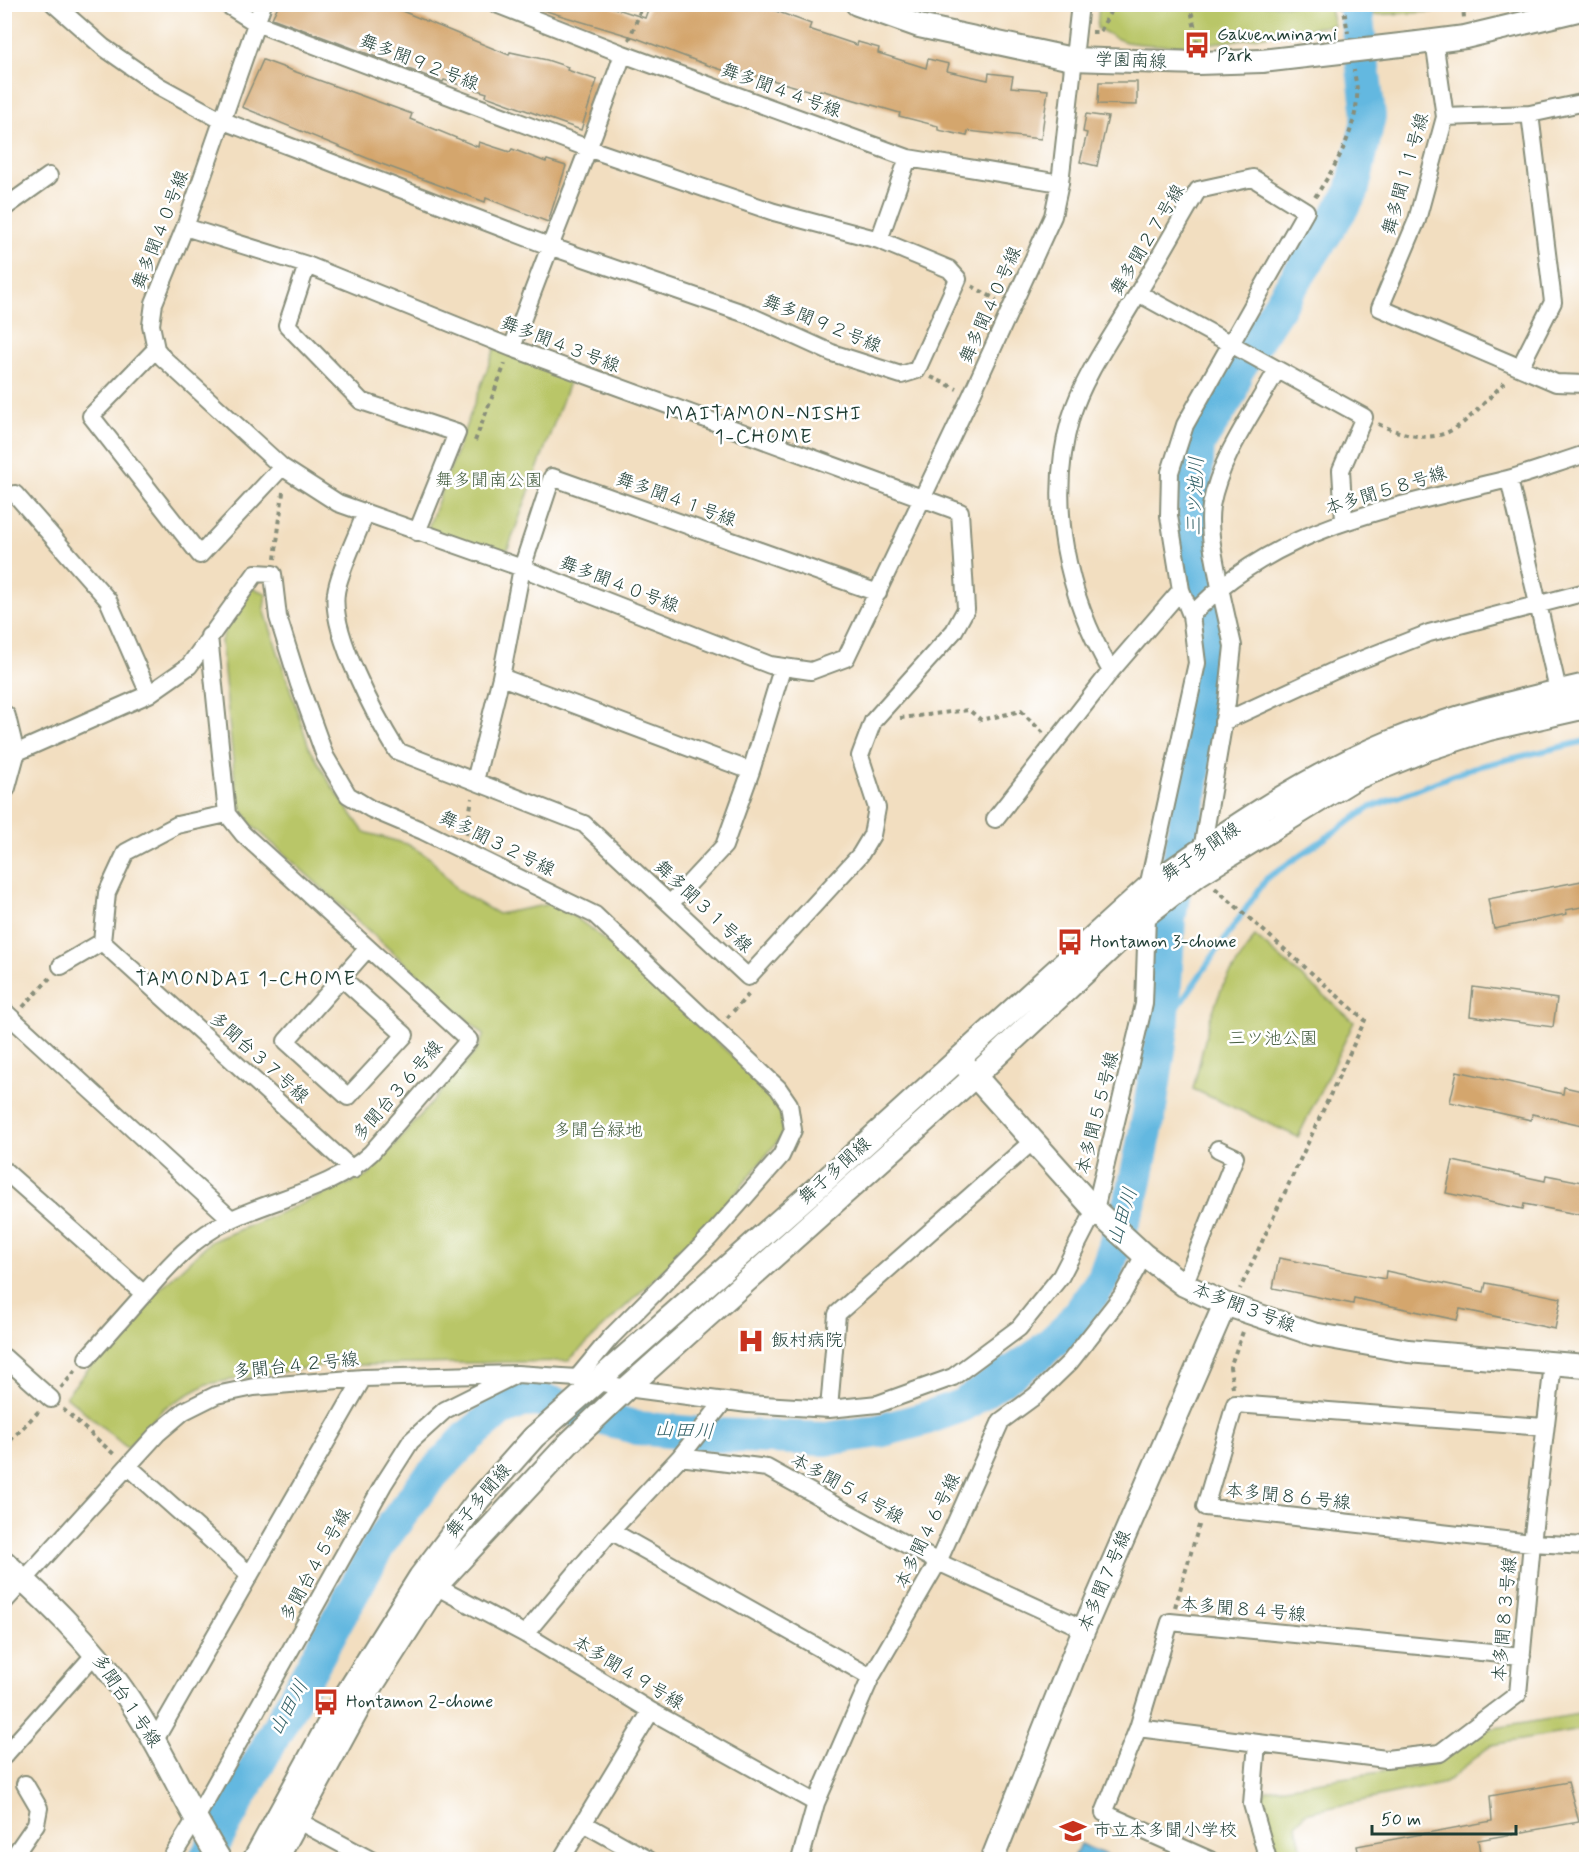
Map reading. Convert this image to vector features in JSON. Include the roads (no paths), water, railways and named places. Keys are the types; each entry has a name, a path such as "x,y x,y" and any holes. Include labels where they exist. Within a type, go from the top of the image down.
{"street":[{"name":"舞多聞９２号線","path":"54,4 103,47 159,86 221,120 549,246 746,314 831,352 901,375 917,370 958,279 950,269 879,240 774,212 590,149 256,23 226,4"},
{"name":"舞多聞４０号線","path":"263,4 185,226 154,303 151,325 156,349 163,358 282,468 338,503 522,568 782,669 811,671 846,658 971,396 1053,216 1060,183 1072,59 1080,4"},
{"name":"舞多聞４４号線","path":"496,4 623,54 908,158 986,173 1060,183"},
{"name":"学園南線","path":"857,4 919,26 1072,59 1198,63 1262,61 1465,37 1587,8"},
{"name":"舞多聞１１号線","path":"1426,41 1445,117 1417,220 1380,308 1556,383 1587,384"},
{"path":"512,348 549,246 590,149 623,54"},
{"path":"1445,117 1530,114 1587,102"},
{"path":"1520,367 1553,302 1530,114"},
{"path":"879,240 908,158"},
{"path":"4,208 48,176"},
{"name":"舞多聞２７号線","path":"1111,671 1076,600 1068,563 1060,505 1063,455 1071,416 1090,372 1198,190 1253,178 1306,211 1231,344"},
{"name":"舞多聞４３号線","path":"185,226 307,265 512,348 922,499"},
{"path":"307,265 287,325 361,401 457,433 417,532"},
{"path":"1138,293 1364,417 1341,470 1344,520"},
{"path":"995,819 1111,671 1181,590 1169,516 1170,472 1185,425 1231,344"},
{"path":"156,349 91,416 200,555 282,468"},
{"path":"1199,874 1233,646 1220,588 1213,544 1211,508 1221,470 1277,370"},
{"name":"本多聞５８号線","path":"1220,588 1249,565 1344,520 1436,494 1509,478 1587,454"},
{"name":"舞多聞４１号線","path":"522,568 552,477 878,593"},
{"path":"1509,478 1561,702"},
{"path":"15,494 108,600 149,694"},
{"name":"舞多聞３１号線","path":"365,514 336,593 340,634 383,729 397,751 584,824 748,977 860,855 872,835 877,808 860,756 873,721 954,631 966,609 960,512 922,499"},
{"path":"475,781 501,677 522,568"},
{"name":"舞多聞３２号線","path":"210,636 256,573 273,574 278,617 299,684 325,756 348,795 371,809 463,850 594,915 778,1088 789,1104 793,1130 781,1156 710,1237 611,1337 585,1380"},
{"path":"1191,615 1220,588"},
{"name":"本多聞５５号線","path":"627,1388 724,1401 829,1409 878,1404 953,1377 1019,1328 1061,1276 1095,1210 1144,1004 1148,887 1197,663 1191,615 1181,590"},
{"path":"1223,722 1338,669 1429,633 1587,592"},
{"path":"13,754 149,694 189,666 210,636"},
{"path":"61,966 102,942 107,893 126,852 177,825 228,814 210,636"},
{"path":"670,904 724,846 751,771 782,669"},
{"path":"501,677 751,771"},
{"name":"舞子多聞線","path":"428,1582 627,1388 975,1076 1147,914 1199,874 1354,779 1425,750 1479,733 1561,702 1587,685"},
{"name":"舞子多聞線","path":"276,1860 288,1816 334,1714 428,1582 479,1500 585,1380 820,1185 958,1057 1030,997 1148,887 1202,849 1313,780 1389,742 1456,718 1561,702 1587,707"},
{"path":"4,717 13,754 4,787"},
{"name":"多聞台３６号線","path":"87,1358 172,1262 204,1234 231,1219 353,1170 371,1154 469,1040 243,834 228,814"},
{"name":"多聞台３７号線","path":"102,942 353,1170"},
{"path":"342,978 405,1035 348,1097 286,1041 368,948"},
{"path":"8,1015 231,1219"},
{"name":"本多聞３号線","path":"958,1057 1095,1210 1144,1255 1184,1285 1225,1304 1313,1334 1408,1351 1587,1366"},
{"path":"829,1409 837,1314 1034,1140"},
{"path":"1184,1285 1241,1160 1218,1149"},
{"path":"4,1170 144,1294"},
{"name":"本多聞４６号線","path":"800,1860 816,1803 871,1677 938,1562 1001,1421 1035,1396 1070,1362 1121,1297 1144,1255"},
{"name":"本多聞７号線","path":"992,1860 1084,1629 1225,1304"},
{"path":"4,1357 51,1399"},
{"name":"本多聞８３号線","path":"1138,1728 1386,1759 1440,1753 1518,1694 1544,1427 1553,1364"},
{"name":"多聞台４２号線","path":"4,1602 157,1434 184,1411 216,1395 254,1387 363,1378 517,1374 585,1380 627,1388"},
{"name":"多聞台４５号線","path":"170,1860 195,1820 383,1485 411,1441 444,1410 517,1374"},
{"path":"155,1740 363,1378"},
{"path":"525,1634 610,1531 680,1458 724,1401"},
{"name":"本多聞８６号線","path":"1544,1427 1235,1404 1205,1507 1532,1543 1587,1546"},
{"name":"本多聞５４号線","path":"680,1458 767,1468 938,1562 1084,1629"},
{"path":"128,1467 250,1575"},
{"path":"610,1531 871,1677"},
{"name":"多聞台１号線","path":"4,1562 95,1654 122,1688 155,1740 195,1820 220,1860"},
{"name":"本多聞４９号線","path":"428,1582 525,1634 651,1711 816,1803"},
{"name":"本多聞８４号線","path":"1210,1860 1104,1813 1138,1728 1170,1622 1522,1656"},
{"path":"4,1756 95,1654"},
{"path":"561,1860 651,1711"},
{"path":"1257,1743 1252,1804 1268,1856 1263,1860"},
{"path":"11,1860 36,1824 39,1808 25,1784"},
{"path":"288,1816 371,1860"},
{"name":"舞子多聞線","path":"254,1860 288,1816"},
{"path":"583,1823 649,1860"}],"water":[{"path":"1080,1844 1111,1857 1110,1859 1073,1859"}],"waterway":[{"name":"山田川","path":"205,1860 380,1543 422,1486 468,1437 501,1410 522,1401 542,1400 637,1428 712,1435 826,1439 879,1431 924,1419 963,1405 1038,1355 1069,1327 1104,1278 1134,1189 1149,1115 1162,1030 1169,920 1201,729 1210,624 1192,537 1198,444 1230,394 1236,372 1352,192 1369,116 1355,4"},
{"path":"1162,1030 1267,878 1369,808 1472,768 1586,741"}],"place":[{"name":"Gakuenminami Park","path":"1197,45"},
{"name":"Hontamon 3-chome","path":"1070,942"},
{"name":"飯村病院","path":"751,1341"},
{"name":"Hontamon 2-chome","path":"326,1702"},
{"name":"市立本多聞小学校","path":"1073,1831"}],"district":[{"name":"MAITAMON-NISHI 1-CHOME","path":"764,426"},
{"name":"TAMONDAI 1-CHOME","path":"246,979"}],"park label":[{"name":"舞多聞南公園","path":"489,481"},
{"name":"三ツ池公園","path":"1273,1039"},
{"name":"多聞台緑地","path":"598,1131"}],"water label":[{"name":"三ツ池川","path":"1196,496"}]}
